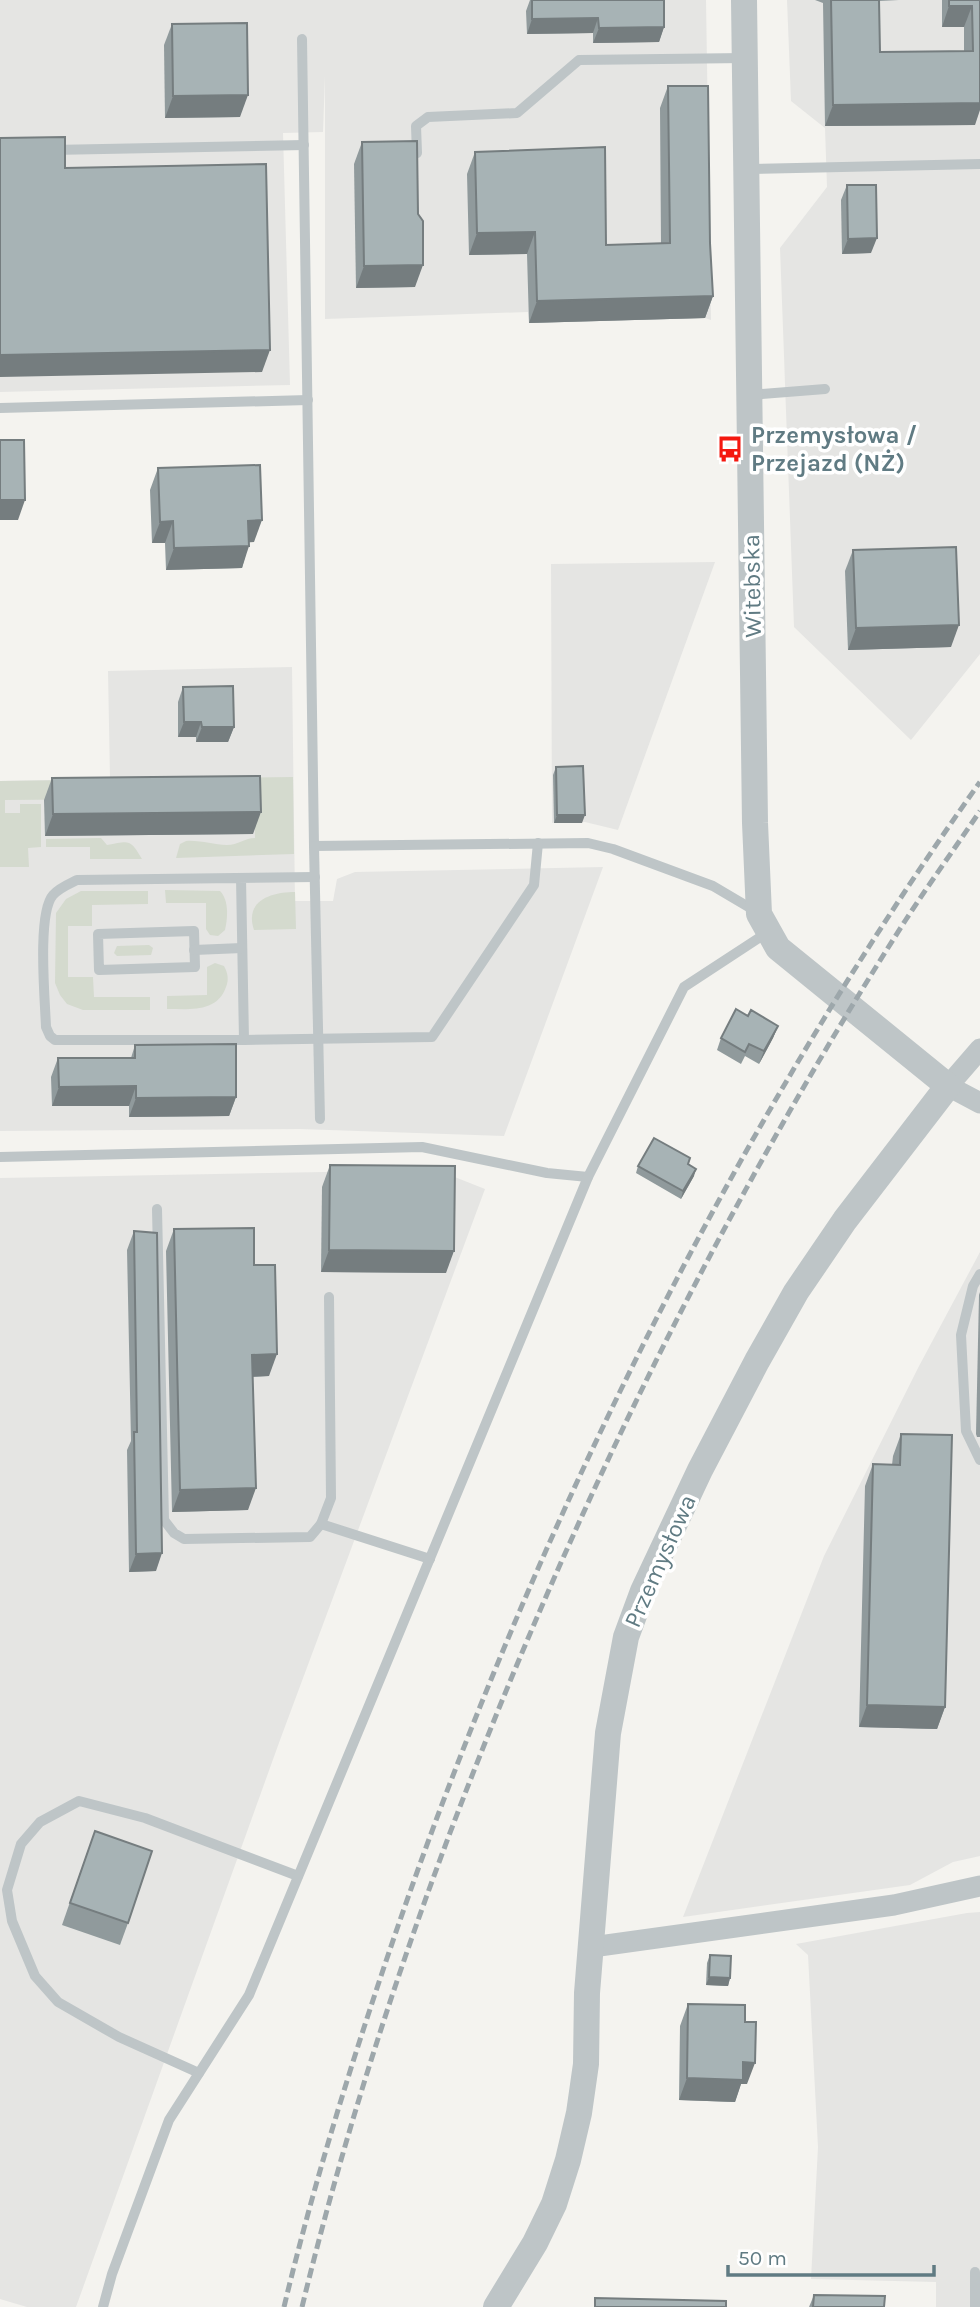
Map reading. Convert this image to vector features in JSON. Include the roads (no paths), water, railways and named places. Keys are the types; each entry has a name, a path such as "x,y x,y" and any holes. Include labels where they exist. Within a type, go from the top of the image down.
{"street":[{"name":"Witebska","path":"744,0 755,824 764,923"},
{"path":"764,923 778,948 948,1086 980,1103"},
{"name":"Przemysłowa","path":"496,2307 536,2243 554,2204 579,2113 586,2064 587,1993 608,1733 626,1637 643,1591 700,1470 796,1292 845,1220 948,1086 980,1049"},
{"path":"592,1947 894,1905 980,1886"}],"lane":[{"path":"303,39 320,1119"},
{"path":"417,167 416,127 428,117 517,113 579,60 745,58"},
{"path":"37,150 304,145"},
{"path":"747,169 980,163"},
{"path":"750,395 825,389"},
{"path":"0,408 308,400"},
{"path":"315,877 77,880 53,895 44,918 46,1027 50,1036 55,1040 319,1040 432,1037 534,885 537,843"},
{"path":"103,2307 112,2274 169,2120 249,1995 588,1177 684,987 764,923 713,886 613,849 588,843 314,846"},
{"path":"241,878 244,1040"},
{"path":"194,931 194,950 195,967 99,970 98,934 194,931"},
{"path":"194,950 242,948"},
{"path":"0,1157 422,1147 547,1173 588,1177"},
{"path":"157,1209 164,1520 168,1528 184,1538 310,1537 321,1524 331,1498 329,1297"},
{"path":"980,1274 973,1286 961,1335 966,1431 980,1460"},
{"path":"321,1524 430,1559"},
{"path":"199,2073 119,2037 58,2002 35,1976 12,1921 7,1890 21,1844 40,1822 79,1801 145,1818 299,1876"},
{"path":"975,2272 975,2307"}],"railway":[{"path":"284,2307 336,2115 398,1926 453,1776 513,1627 578,1479 649,1333 724,1190 805,1050 890,914 980,782"},
{"path":"302,2307 338,2169 380,2032 426,1897 477,1763 569,1545 671,1332 783,1123 905,921 980,811"}],"place":[{"name":"Przemysłowa / Przejazd (NŻ)","path":"730,449"}]}
